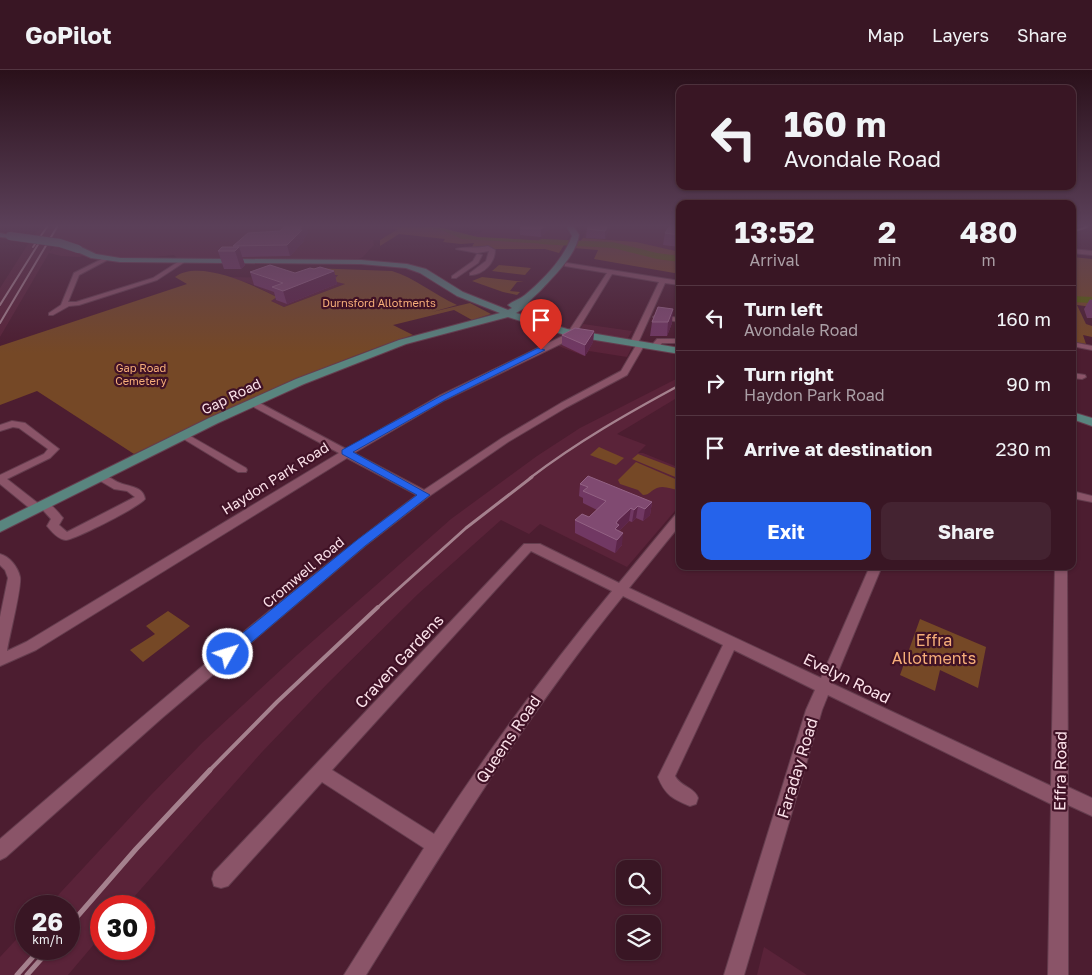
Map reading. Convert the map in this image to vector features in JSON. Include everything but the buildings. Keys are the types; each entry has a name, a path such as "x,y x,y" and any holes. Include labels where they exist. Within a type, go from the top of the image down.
{"main road":[{"path":"415,269 423,271 451,290 525,320 531,320 573,334 638,344 676,347"},
{"path":"507,312 523,305 523,301 547,278 553,269"},
{"name":"Gap Road","path":"0,527 253,403 311,377 422,336 486,320 507,312"},
{"path":"1076,416 1092,422"}],"street":[{"path":"66,305 63,303 76,274 86,269"},
{"path":"51,314 66,305 155,279 170,269"},
{"path":"454,277 465,269"},
{"path":"472,274 480,269"},
{"path":"598,269 676,282"},
{"path":"573,334 611,271"},
{"name":"Cromwell Road","path":"0,851 177,696 361,543 424,495 505,440 564,405 624,374 663,280"},
{"path":"648,316 676,320"},
{"name":"Haydon Park Road","path":"0,660 31,646 345,452 442,398 573,334"},
{"path":"1076,345 1092,348"},
{"path":"1076,376 1082,377"},
{"path":"253,403 424,495"},
{"path":"0,428 12,424 22,425 54,449 47,456 0,479 57,518 53,526 65,536 76,533 140,499 140,496 130,488 118,487 101,477"},
{"path":"185,436 242,470"},
{"path":"1076,495 1092,500"},
{"name":"Queens Road","path":"354,975 497,754 552,676 620,589 676,522"},
{"name":"Craven Gardens","path":"320,772 528,547 536,547 620,589"},
{"path":"0,558 10,568 14,578 0,650"},
{"name":"Faraday Road","path":"734,975 823,686 874,570"},
{"name":"Effra Road","path":"1058,975 1061,570"},
{"name":"Evelyn Road","path":"620,589 1059,796 1092,807"},
{"path":"690,798 673,789 666,777 732,642"},
{"path":"221,879 320,772 437,846"}],"shaded area":[{"path":"12,269 40,269 0,337 0,288"},
{"path":"298,272 338,275 334,280 345,284 284,307 271,301 277,297 251,284 228,277 294,278"},
{"path":"583,324 632,331 624,345 632,347 627,357 589,351 584,356 556,345 580,330"},
{"path":"676,379 676,398 617,434 646,445 638,453 643,453 676,466 676,510 627,567 540,524 529,534 501,520 418,594 328,683 262,752 136,895 90,895 90,949 68,975 0,975 0,957 15,941 15,960 80,960 80,895 58,895 203,742 297,655 451,519 537,456 580,428"},
{"path":"764,947 807,975 757,975"}],"green space":[{"name":"Gap Road Cemetery","path":"310,269 392,271 409,278 457,305 432,312 470,303 491,314 472,320 454,310 393,325 413,335 307,375 134,454 37,391 0,405 0,346 187,284 175,277 185,272 211,272 241,281 277,297 271,301 284,307 345,284 333,281 338,275 304,275"},
{"path":"494,269 530,269 525,275 492,271"},
{"path":"653,269 676,269 676,273"},
{"path":"1076,269 1092,269 1092,307 1077,305 1086,324 1092,326 1092,337 1083,335 1086,344 1076,342"},
{"path":"482,277 524,282 517,282 510,291 520,292 517,295 472,281"},
{"path":"599,447 624,458 616,465 590,455"},
{"path":"638,454 676,468 676,477 632,459"},
{"path":"636,462 676,479 676,490 660,487 643,495 638,490 620,484 618,480"},
{"path":"168,611 190,626 143,662 130,650 155,634 146,626"},
{"name":"Effra Allotments","path":"920,619 986,647 978,688 940,670 935,691 900,675"}],"waterway":[{"path":"1076,299 1092,300"}],"railway":[{"path":"0,305 22,269"},
{"path":"0,323 32,269"},
{"path":"530,478 603,428 676,387"},
{"path":"377,608 466,528 532,477"},
{"path":"209,771 277,702 378,607"},
{"path":"80,913 136,849 210,770"},
{"path":"17,975 30,960"},
{"path":"27,975 40,960"}],"route":[{"path":"228,654 361,543 424,495 345,452 442,398 541,350"}],"park label":[{"name":"Durnsford Allotments","path":"379,302"}]}
